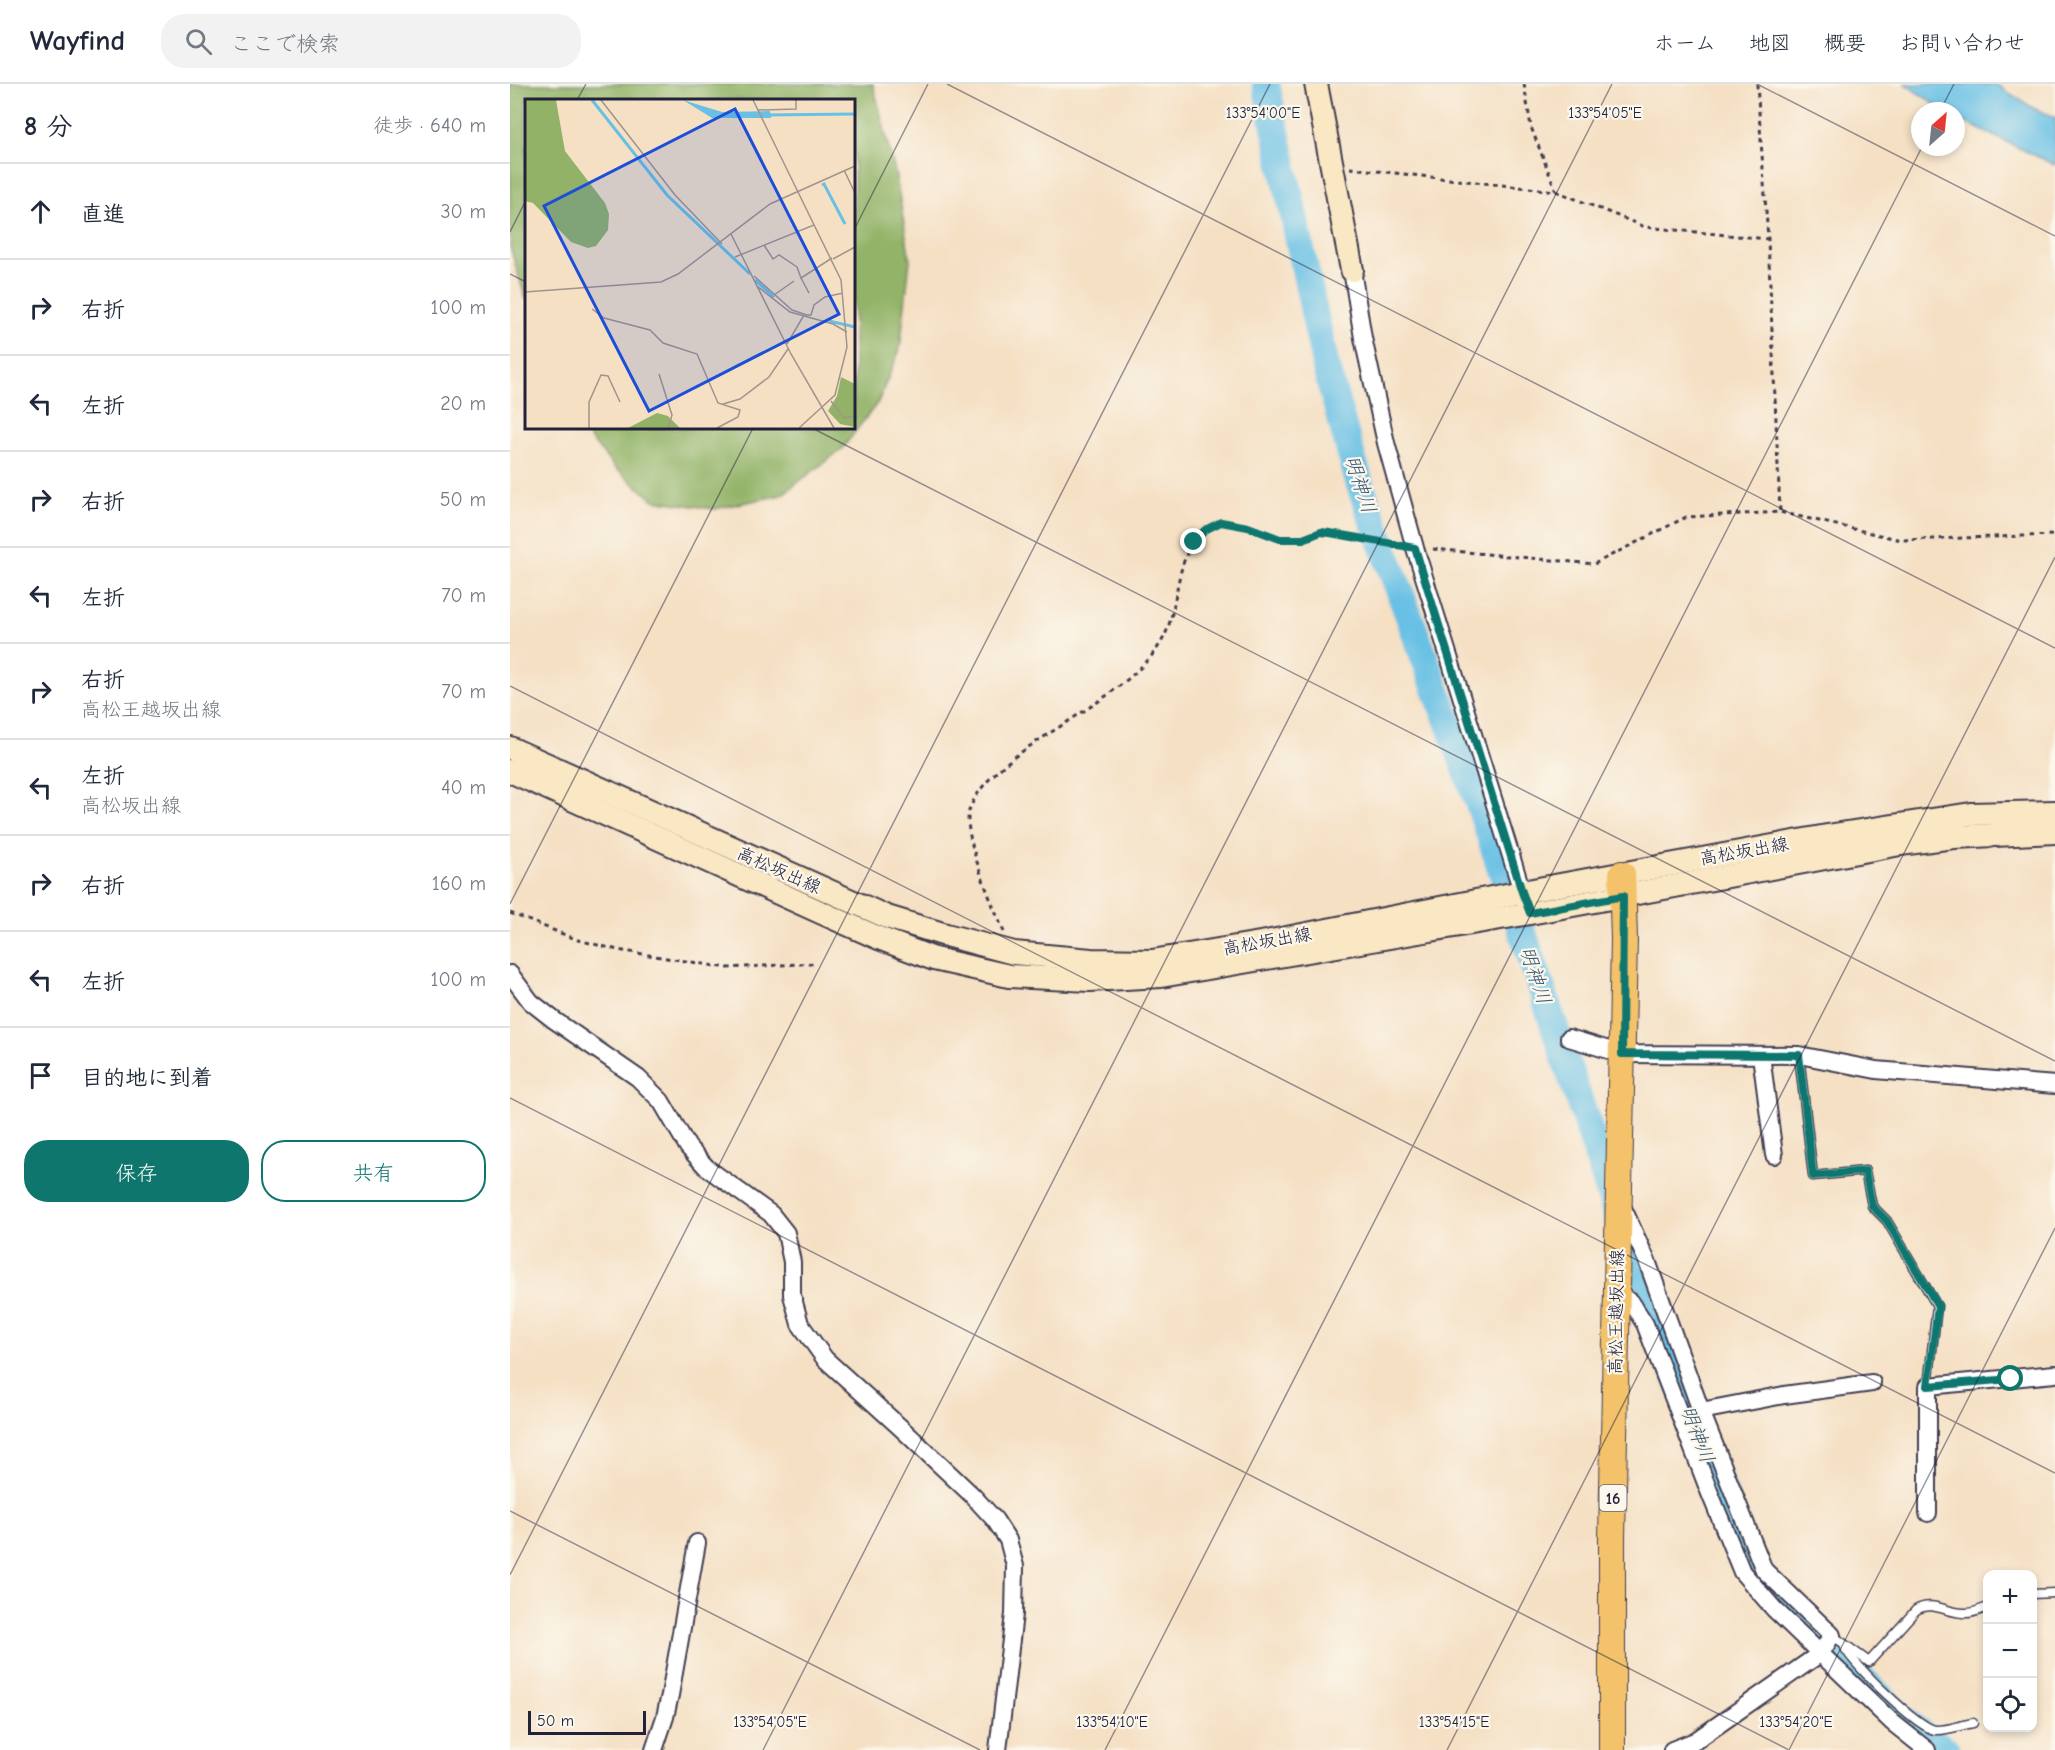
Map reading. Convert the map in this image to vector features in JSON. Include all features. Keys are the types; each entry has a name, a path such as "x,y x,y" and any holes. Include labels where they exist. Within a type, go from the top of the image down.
{"main road":[{"path":"1316,84 1352,270"},
{"name":"高松坂出線","path":"510,748 887,917 946,936 1014,953 1091,960 1152,961 1519,904"},
{"name":"高松坂出線","path":"510,771 879,938 934,959 1009,976 1090,980 1161,976 1623,885 1954,837 2055,832"},
{"name":"高松坂出線","path":"1623,885 1827,836 1971,814 2055,812"},
{"name":"高松王越坂出線","path":"1612,1750 1612,1538 1622,1054 1623,885"}],"street":[{"path":"1352,270 1363,338 1384,433 1415,548 1519,904"},
{"path":"510,974 531,1002 638,1078 661,1101 688,1147 707,1168 771,1214 786,1233 792,1262 792,1295 800,1324 825,1359 972,1496 995,1520 1008,1540 1015,1566 1014,1614 998,1750"},
{"path":"1569,1038 1622,1054 1799,1055 1876,1070 2055,1085"},
{"path":"1761,1055 1768,1146"},
{"path":"1619,1199 1647,1261 1701,1411 1764,1570 1838,1640 1695,1741 1672,1750"},
{"path":"1617,1294 1631,1302 1645,1324 1708,1491 1743,1572 1774,1609 1893,1723 1927,1750"},
{"path":"1928,1512 1928,1386 2055,1374"},
{"path":"1701,1411 1784,1395 1872,1383"},
{"path":"654,1750 670,1695 697,1543"}],"lane":[{"path":"1799,1055 1813,1176 1865,1171 1872,1206 1887,1221 1938,1306 1928,1386"},
{"path":"2037,1593 2055,1593"},
{"path":"1838,1640 1869,1662 1922,1606 1965,1614 1983,1609"},
{"path":"1838,1640 1876,1682 1922,1725 1935,1730 1972,1723"}],"path":[{"path":"1524,84 1531,127 1556,190"},
{"path":"1757,84 1768,239 1780,512"},
{"path":"1332,166 1556,190 1645,227 1768,239"},
{"path":"1014,953 987,892 971,840 968,814 974,799 992,775 1028,746 1121,685 1146,663 1165,635 1174,608 1184,562 1194,542 1205,530 1221,522 1248,527 1280,539 1303,539 1321,532 1415,548 1594,564 1686,517 1780,512 1901,540 2055,535"},
{"path":"510,914 578,940 618,950 728,968 817,963"}],"green space":[{"path":"510,84 873,84 896,176 910,260 900,349 878,402 842,449 781,495 714,509 654,500 615,468 582,429 855,429 855,99 525,99 525,297 510,247"}],"water":[{"path":"1905,84 1995,84 2033,108 2055,117 2055,165 1965,122 1965,102 1932,102"}],"waterway":[{"name":"明神川","path":"1266,84 1326,368 1360,485 1483,815 1637,1278 1726,1500 1746,1558 1767,1587 1913,1728 1946,1750"}],"route":[{"path":"1194,542 1205,530 1221,522 1248,527 1280,539 1303,539 1321,532 1415,548 1530,913 1623,896 1622,1054 1799,1055 1813,1176 1865,1171 1872,1206 1887,1221 1938,1306 1928,1386 2011,1379"}]}
